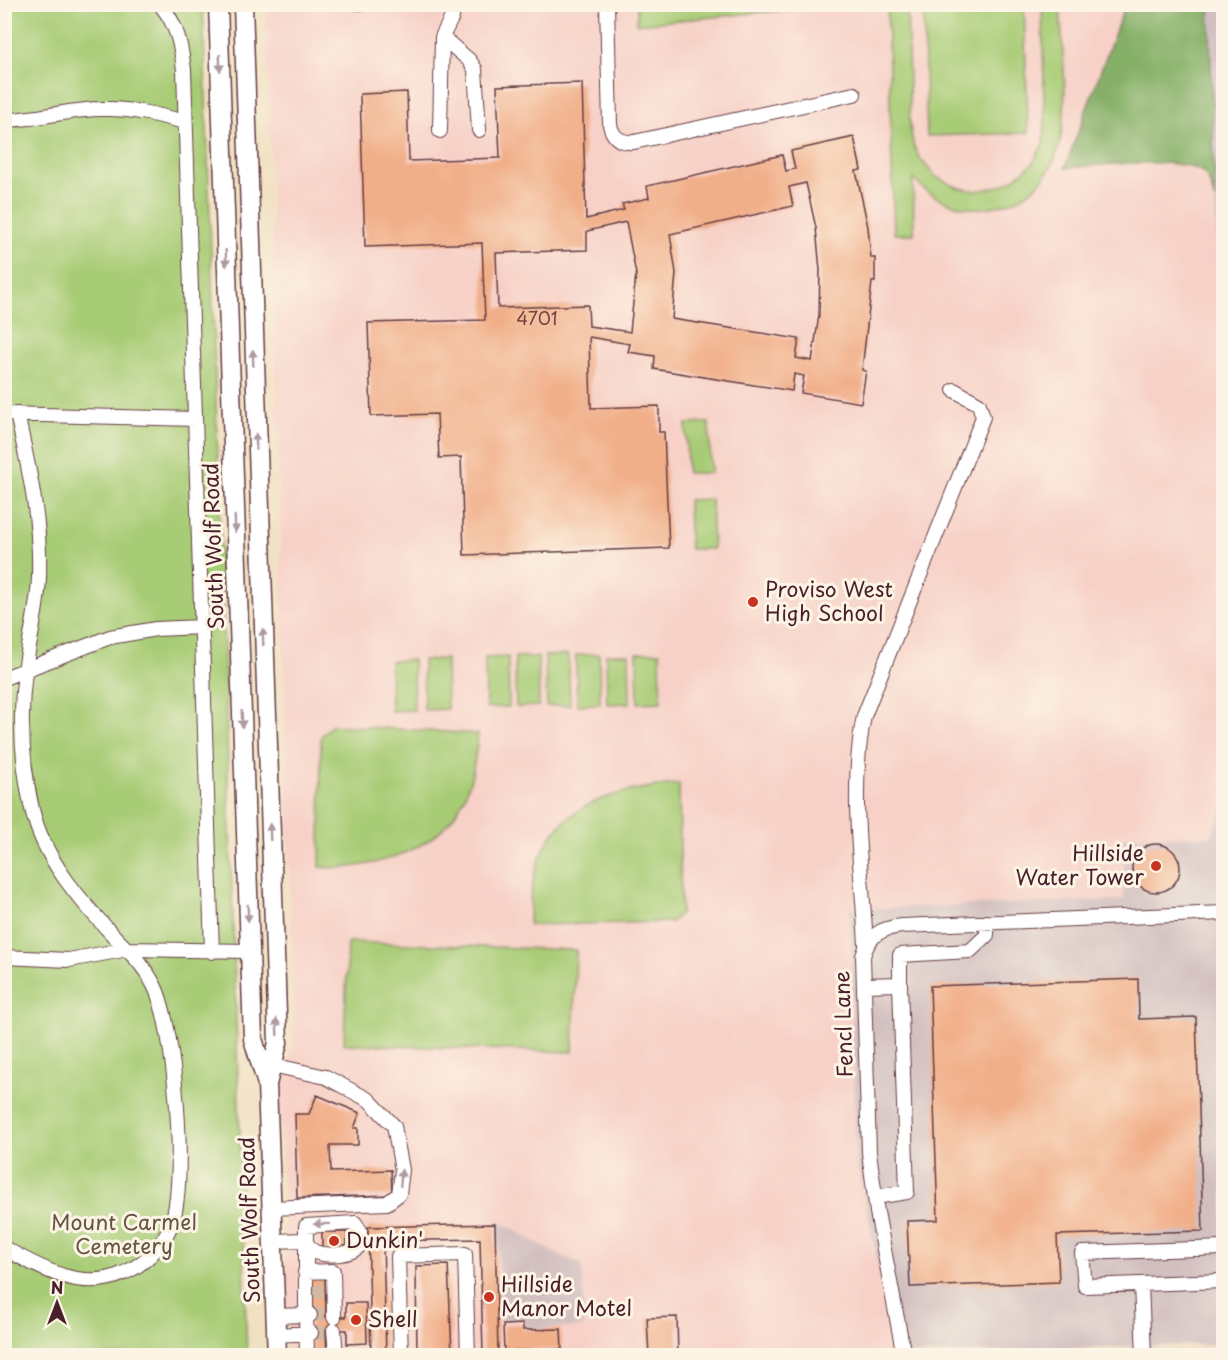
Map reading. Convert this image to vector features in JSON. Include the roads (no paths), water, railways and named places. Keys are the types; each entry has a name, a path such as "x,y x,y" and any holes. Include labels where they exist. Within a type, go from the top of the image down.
{"main road":[{"name":"South Wolf Road","path":"218,4 253,1039 267,1084 277,1356"},
{"name":"South Wolf Road","path":"243,4 278,1043 267,1084"}],"street":[{"path":"160,4 175,26 181,45 212,952"},
{"path":"441,131 441,37 452,17 452,4"},
{"path":"608,4 610,125 612,132 622,141 634,142 854,94"},
{"path":"441,37 469,60 475,69 479,130"},
{"path":"4,120 43,118 102,109 142,112 185,122"},
{"path":"866,945 859,828 858,746 864,716 983,417 979,404 954,390"},
{"path":"4,1248 64,1276 102,1280 115,1278 139,1265 158,1248 170,1227 178,1190 170,1035 164,1009 154,985 128,949 108,930 64,877 41,839 33,811 24,762 22,709 25,671 38,591 39,556 31,480 11,414 195,419"},
{"path":"4,678 110,637 150,629 201,627"},
{"name":"Fencl Lane","path":"904,1356 869,1152 863,956 866,945 879,931 890,927 1224,913"},
{"path":"875,1197 907,1192 900,956 970,951 987,935 987,922"},
{"path":"4,957 69,960 128,949 250,951"},
{"path":"864,985 900,984"},
{"path":"272,1065 326,1077 369,1100 394,1126 402,1170 399,1194 387,1203 272,1208"},
{"path":"273,1241 305,1240 309,1334 307,1355 311,1355"},
{"path":"1224,1248 1082,1253 1085,1286 1224,1281"},
{"path":"401,1356 398,1256 465,1254 468,1356"},
{"path":"305,1272 333,1271 329,1291 333,1355"},
{"path":"1141,1284 1144,1356"},
{"path":"275,1316 308,1315"},
{"path":"276,1335 309,1334"}],"tunnel":[{"path":"309,1292 325,1291"},
{"path":"310,1315 326,1314"},
{"path":"311,1333 326,1333"},
{"path":"311,1355 327,1355"}],"place":[{"name":"Proviso West High School","path":"753,602"},
{"name":"Hillside Water Tower","path":"1156,866"},
{"name":"Dunkin'","path":"334,1241"},
{"name":"Hillside Manor Motel","path":"489,1297"},
{"name":"Shell","path":"356,1320"}],"park label":[{"name":"Mount Carmel Cemetery","path":"124,1235"}]}
